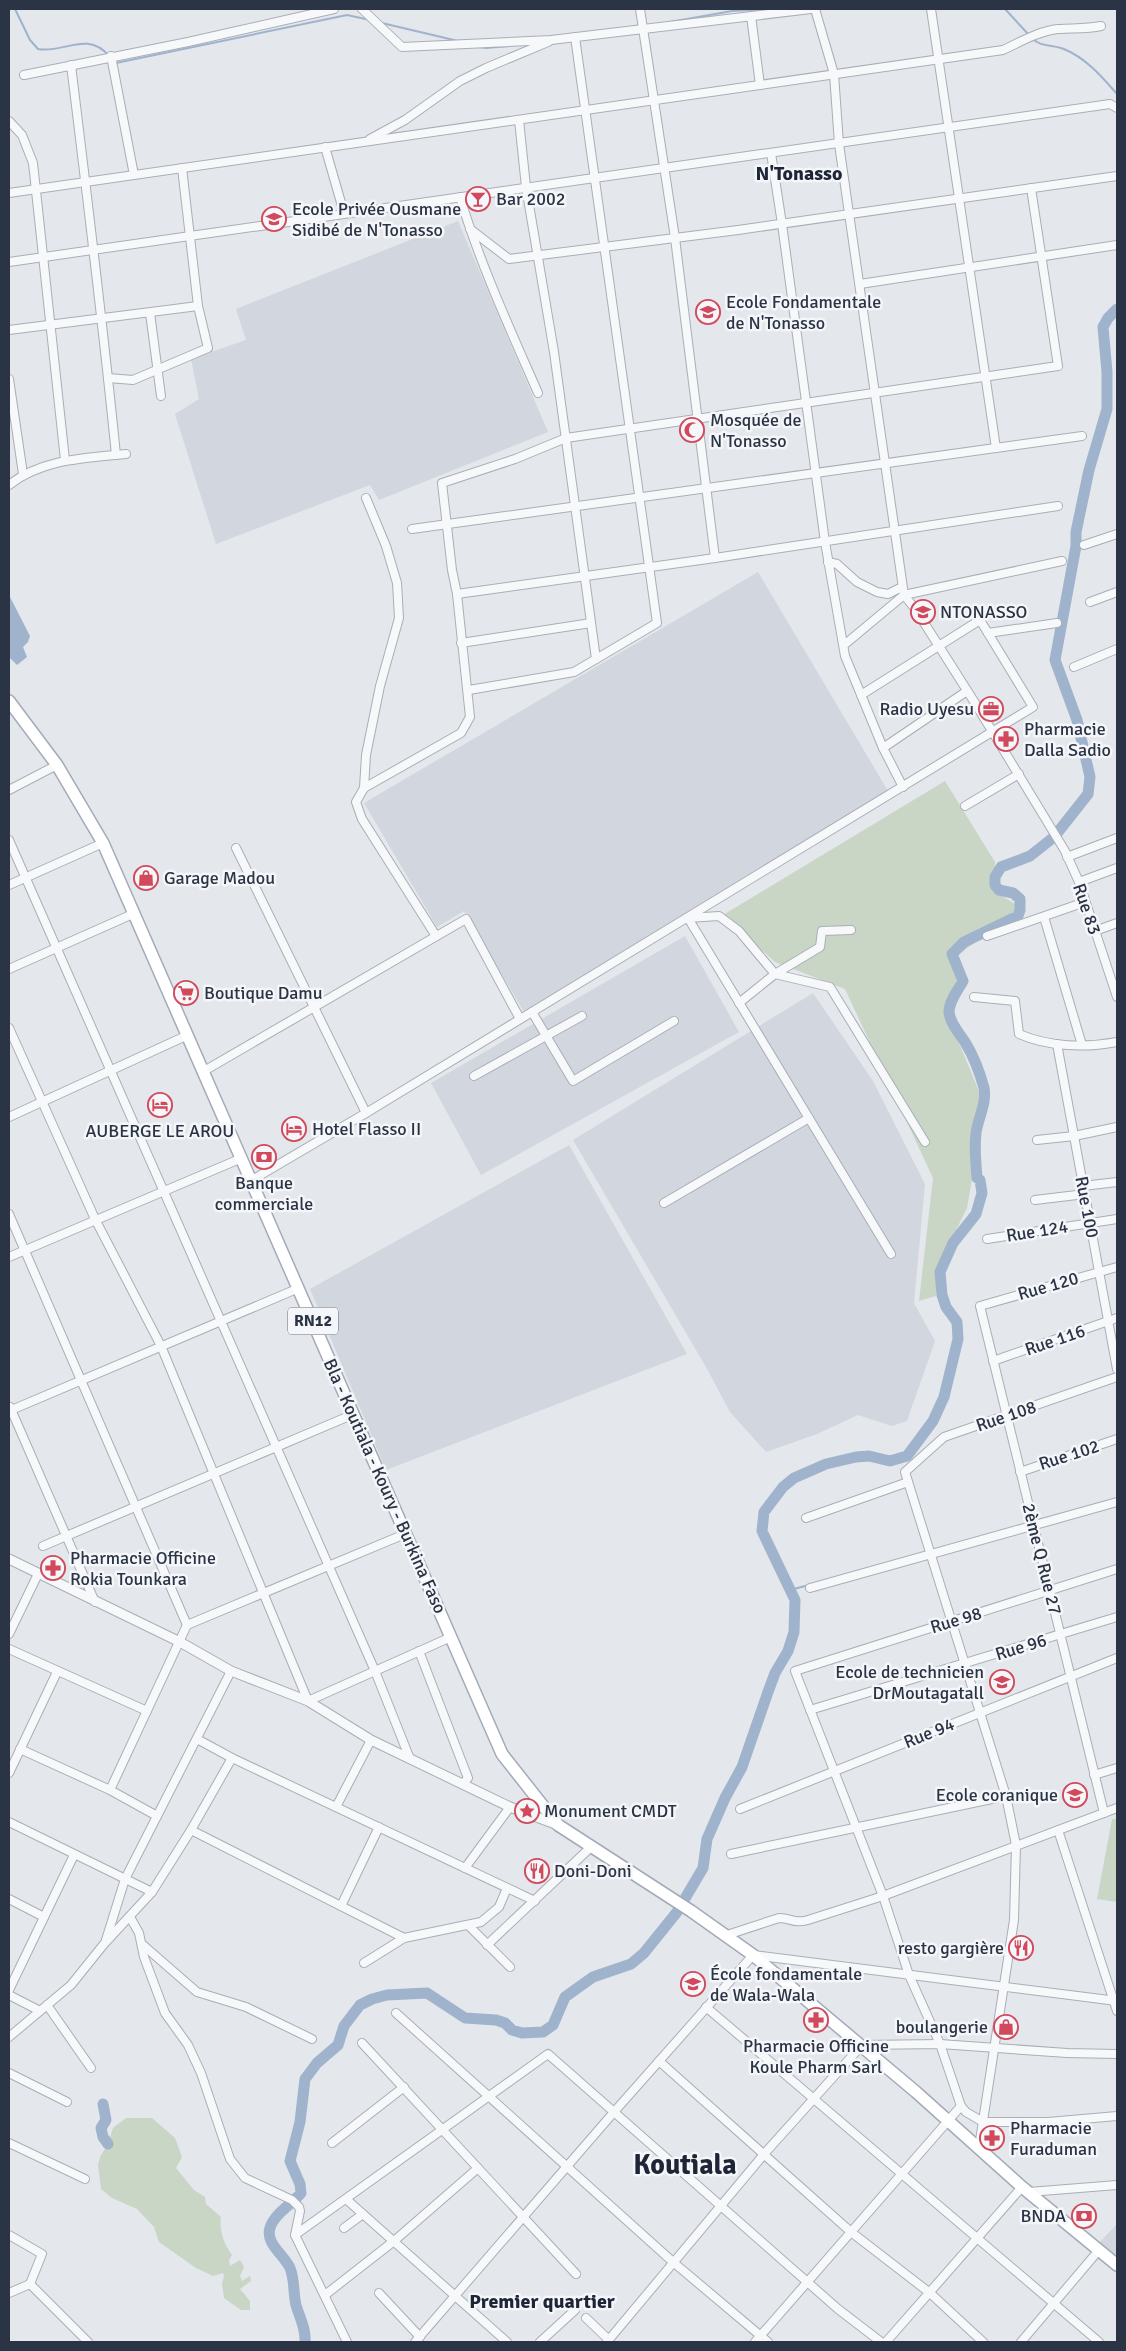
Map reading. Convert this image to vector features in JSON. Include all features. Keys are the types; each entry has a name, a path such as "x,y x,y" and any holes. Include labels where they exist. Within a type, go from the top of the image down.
{"main road":[{"name":"Bla - Koutiala - Koury - Burkina Faso","path":"9,701 58,765 103,843 502,1754 558,1825 727,1935"},
{"name":"RN12","path":"727,1935 862,2045 1025,2189 1117,2265"}],"street":[{"path":"24,74 188,42 334,9"},
{"path":"362,9 402,47 551,40 811,9"},
{"path":"640,9 652,100 675,238 715,558"},
{"path":"815,9 834,74 839,144 851,214 903,591"},
{"path":"931,9 996,448"},
{"path":"751,16 760,85"},
{"path":"9,193 1003,50 1036,35 1057,29 1085,29 1101,26"},
{"path":"469,690 574,672 657,623 575,37"},
{"path":"364,142 405,120 460,81 551,40"},
{"path":"111,56 134,175"},
{"path":"71,65 103,320 116,454"},
{"path":"9,262 839,144 948,126 1110,104 1117,108"},
{"path":"519,120 526,187 539,255 596,659"},
{"path":"9,121 22,136 33,163 65,460"},
{"path":"326,148 344,213"},
{"path":"770,153 782,224 824,542 845,656 883,748 903,787"},
{"path":"108,378 133,380 208,348 198,306 182,168"},
{"path":"470,229 509,259 782,224 1117,176"},
{"path":"364,788 461,733 470,717 469,690 442,483 515,459 566,438 1058,366 1031,188"},
{"path":"460,197 470,229 538,393"},
{"path":"860,284 1117,245"},
{"path":"9,330 103,320 198,306"},
{"path":"150,313 161,396"},
{"path":"9,379 24,474"},
{"path":"412,529 1082,436"},
{"path":"9,486 24,474 65,460 126,454"},
{"path":"366,498 386,546 397,583 398,618 380,686 366,755 364,788 356,802 362,820 436,936"},
{"path":"457,594 649,568 1058,506"},
{"path":"1084,545 1117,534"},
{"path":"828,562 837,564 857,582 877,592 888,594 1062,561"},
{"path":"844,645 903,591"},
{"name":"Rue 83","path":"903,591 1051,825 1079,882 1095,931 1114,975 1117,997"},
{"path":"1090,602 1117,592"},
{"path":"252,1180 366,1113 1034,707 980,620 861,695"},
{"path":"462,643 591,623"},
{"path":"988,633 1057,623"},
{"path":"1074,667 1117,649"},
{"path":"883,748 967,690"},
{"path":"9,790 58,765"},
{"path":"965,806 1019,774"},
{"path":"1066,854 1117,838"},
{"path":"9,840 374,1671 410,1759"},
{"path":"9,885 103,843"},
{"path":"236,848 366,1113"},
{"path":"1079,882 1117,868"},
{"path":"988,936 1085,902"},
{"path":"9,969 135,913"},
{"path":"688,918 719,916 739,931 775,974 830,987 925,1142"},
{"path":"1044,917 1082,1046"},
{"path":"688,918 891,1254"},
{"path":"204,1071 466,919 520,1019"},
{"path":"1095,931 1117,923"},
{"path":"739,1002 775,974 820,947 822,931 851,930"},
{"path":"974,998 1015,1001 1018,1034 1028,1038 1057,1044 1082,1046 1117,1042"},
{"path":"532,1012 573,1081 674,1021"},
{"path":"474,1076 582,1016"},
{"path":"9,1028 95,1220 161,1346 308,1701"},
{"path":"9,1117 111,1072 188,1035"},
{"name":"Rue 100","path":"1057,1044 1117,1369"},
{"path":"664,1203 808,1118"},
{"path":"1037,1140 1074,1136 1117,1126"},
{"path":"9,1256 242,1158"},
{"path":"1035,1200 1117,1182"},
{"path":"9,1214 187,1625"},
{"name":"Rue 124","path":"987,1239 1117,1219"},
{"name":"Rue 120","path":"980,1306 1117,1267"},
{"path":"96,1603 9,1408 82,1380 299,1288"},
{"name":"2ème Q Rue 27","path":"980,1306 1104,1813"},
{"name":"Rue 116","path":"993,1361 1117,1318"},
{"name":"Rue 108","path":"908,1482 906,1472 944,1437 1117,1377"},
{"path":"43,1546 354,1414"},
{"name":"Rue 102","path":"1020,1472 1117,1439"},
{"path":"806,1518 908,1482 1006,1796 1016,1845 1014,1920 979,2147"},
{"path":"810,1588 1034,1527 1117,1502"},
{"path":"110,1790 187,1625 405,1534"},
{"path":"9,1559 96,1603 180,1642 231,1671 308,1701 371,1740 410,1759 510,1807 558,1825"},
{"name":"Rue 98","path":"810,1710 795,1671 1117,1569"},
{"path":"9,1634 38,1574"},
{"name":"Rue 96","path":"810,1710 1117,1617"},
{"path":"308,1701 451,1636"},
{"path":"9,1649 147,1712"},
{"path":"419,1651 468,1778 463,1784"},
{"name":"Rue 94","path":"740,1809 1117,1658"},
{"path":"104,1944 125,1879 231,1671"},
{"path":"9,1773 57,1672"},
{"path":"810,1710 883,1896 909,1975 940,2044 961,2106 966,2112 983,2122 1048,2122 1117,2116"},
{"path":"197,1739 232,1758 535,1901"},
{"path":"336,1807 371,1740"},
{"path":"20,1749 110,1790 157,1816"},
{"path":"9,2037 71,1985 104,1944 152,1892 191,1830 232,1758"},
{"path":"1094,1774 1117,1768"},
{"path":"731,1854 1006,1796"},
{"path":"465,1868 510,1807"},
{"path":"727,1935 778,1918 786,1918 796,1923 883,1896 1117,1808"},
{"path":"9,1822 152,1892"},
{"path":"341,1906 379,1827"},
{"path":"191,1830 404,1938"},
{"path":"1058,1830 1116,2001 1117,2011"},
{"path":"487,1945 592,1847"},
{"path":"9,1990 74,1855"},
{"path":"364,1963 404,1938 481,1922 499,1907 507,1888"},
{"path":"9,1910 11,1900 44,1917"},
{"path":"130,1917 142,1945 144,1957 165,2013 188,2045 201,2073 233,2164 245,2178 292,2200 299,2207 296,2235 347,2342"},
{"path":"469,1926 510,1967"},
{"path":"142,1945 197,1992 246,2007 312,2040"},
{"path":"379,2293 417,2339 753,1955 1116,2001"},
{"path":"9,1995 40,2011"},
{"path":"47,2005 90,2068"},
{"path":"706,2007 1098,2342"},
{"path":"396,2013 758,2339 768,2342"},
{"path":"362,2043 444,2129 576,2274"},
{"path":"586,2318 608,2341 765,2154 862,2045 940,2044 1067,2053 1117,2054"},
{"path":"296,2235 548,2054 807,2282 881,2342"},
{"path":"659,2061 851,2232 930,2293 983,2342"},
{"path":"9,2073 67,2102"},
{"path":"332,2143 404,2087"},
{"path":"758,2339 961,2106"},
{"path":"9,2143 84,2179"},
{"path":"325,2296 394,2241 478,2168"},
{"path":"886,2342 977,2239 1025,2189 1117,2185"},
{"path":"346,2199 507,2342"},
{"path":"344,2228 363,2214"},
{"path":"9,2235 42,2254 30,2284 9,2293"},
{"path":"1021,2342 1099,2250"},
{"path":"30,2284 88,2342"},
{"path":"540,2342 575,2310"}],"shaded area":[{"path":"458,221 548,432 379,500 370,485 216,544 175,414 199,399 191,359 246,340 236,309"},
{"path":"758,572 888,791 524,1012 464,911 437,927 364,803"},
{"path":"685,936 739,1032 481,1175 431,1083"},
{"path":"813,993 873,1081 925,1184 914,1303 935,1341 907,1421 892,1426 858,1415 817,1434 766,1452 730,1412 706,1367 573,1140"},
{"path":"569,1145 687,1354 386,1470 310,1289"},
{"path":"1117,2224 1117,2258 1099,2243"}],"green space":[{"path":"945,781 995,862 994,891 1015,904 1016,913 959,954 958,975 946,1011 985,1106 967,1208 937,1269 936,1296 919,1301 933,1178 845,989 775,962 723,915"},
{"path":"1112,1819 1117,1819 1117,1902 1097,1899"},
{"path":"126,2118 152,2118 175,2138 182,2157 176,2168 194,2190 205,2197 206,2204 221,2217 223,2237 232,2255 229,2260 230,2266 240,2260 244,2267 240,2276 242,2281 250,2276 251,2281 240,2289 250,2301 250,2310 241,2310 224,2298 223,2273 213,2276 196,2268 159,2242 154,2227 137,2209 112,2198 101,2189 98,2165 100,2157 108,2144 113,2128"}],"water":[{"path":"9,595 30,636 28,642 23,647 27,657 17,665 9,657"}],"waterway":[{"path":"15,9 30,40 38,49 57,49 83,44 101,48 109,56"},
{"path":"670,22 732,11 769,9"},
{"path":"1005,9 1029,35"},
{"path":"116,63 347,15 370,20"},
{"path":"382,23 458,41"},
{"path":"1032,38 1043,45 1060,48 1079,57 1093,68 1117,94"},
{"path":"479,47 509,46"},
{"path":"305,2342 304,2328 295,2300 292,2273 270,2239 269,2233 275,2218 301,2193 300,2184 290,2161 300,2122 305,2079 317,2063 338,2045 344,2026 360,2005 372,1999 387,1995 427,1993 465,2018 496,2020 505,2023 512,2030 522,2033 543,2032 553,2025 565,1997 593,1977 631,1964 644,1953 677,1912 703,1868 707,1839 725,1798 742,1767 775,1673 788,1651 794,1632 795,1600 762,1531 764,1512 783,1487 794,1478 826,1464 856,1457 869,1456 890,1461 907,1456 933,1421 944,1397 958,1339 957,1322 946,1307 942,1295 940,1272 953,1243 976,1214 982,1193 980,1180 977,1178 975,1144 985,1094 973,1058 953,1024 949,1012 950,1004 963,981 952,954 964,942 1018,916 1020,899 1013,893 999,890 995,885 995,877 1001,867 1030,856 1054,837 1088,794 1090,777 1077,720 1055,660 1076,546 1076,532 1089,470 1107,409 1107,372 1103,327 1108,318 1117,309"},
{"path":"790,1590 809,1585"},
{"path":"103,2104 106,2120 101,2128 103,2137 108,2144"}],"place":[{"name":"Bar 2002","path":"478,199"},
{"name":"Ecole Privée Ousmane Sidibé de N'Tonasso","path":"274,219"},
{"name":"Ecole Fondamentale de N'Tonasso","path":"708,312"},
{"name":"Mosquée de N'Tonasso","path":"692,430"},
{"name":"NTONASSO","path":"923,612"},
{"name":"Radio Uyesu","path":"991,709"},
{"name":"Pharmacie Dalla Sadio","path":"1006,739"},
{"name":"Garage Madou","path":"146,878"},
{"name":"Boutique Damu","path":"186,993"},
{"name":"AUBERGE LE AROU","path":"160,1105"},
{"name":"Hotel Flasso II","path":"294,1129"},
{"name":"Banque commerciale","path":"264,1157"},
{"name":"Pharmacie Officine Rokia Tounkara","path":"53,1568"},
{"name":"Ecole de technicien DrMoutagatall","path":"1002,1682"},
{"name":"Ecole coranique","path":"1075,1795"},
{"name":"Monument CMDT","path":"527,1811"},
{"name":"Doni-Doni","path":"537,1871"},
{"name":"resto gargière","path":"1021,1948"},
{"name":"École fondamentale de Wala-Wala","path":"693,1984"},
{"name":"Pharmacie Officine Koule Pharm Sarl","path":"816,2020"},
{"name":"boulangerie","path":"1006,2027"},
{"name":"Pharmacie Furaduman","path":"992,2138"},
{"name":"BNDA","path":"1084,2216"}],"district":[{"name":"N'Tonasso","path":"799,173"},
{"name":"Koutiala","path":"685,2165"},
{"name":"Premier quartier","path":"542,2301"}]}
